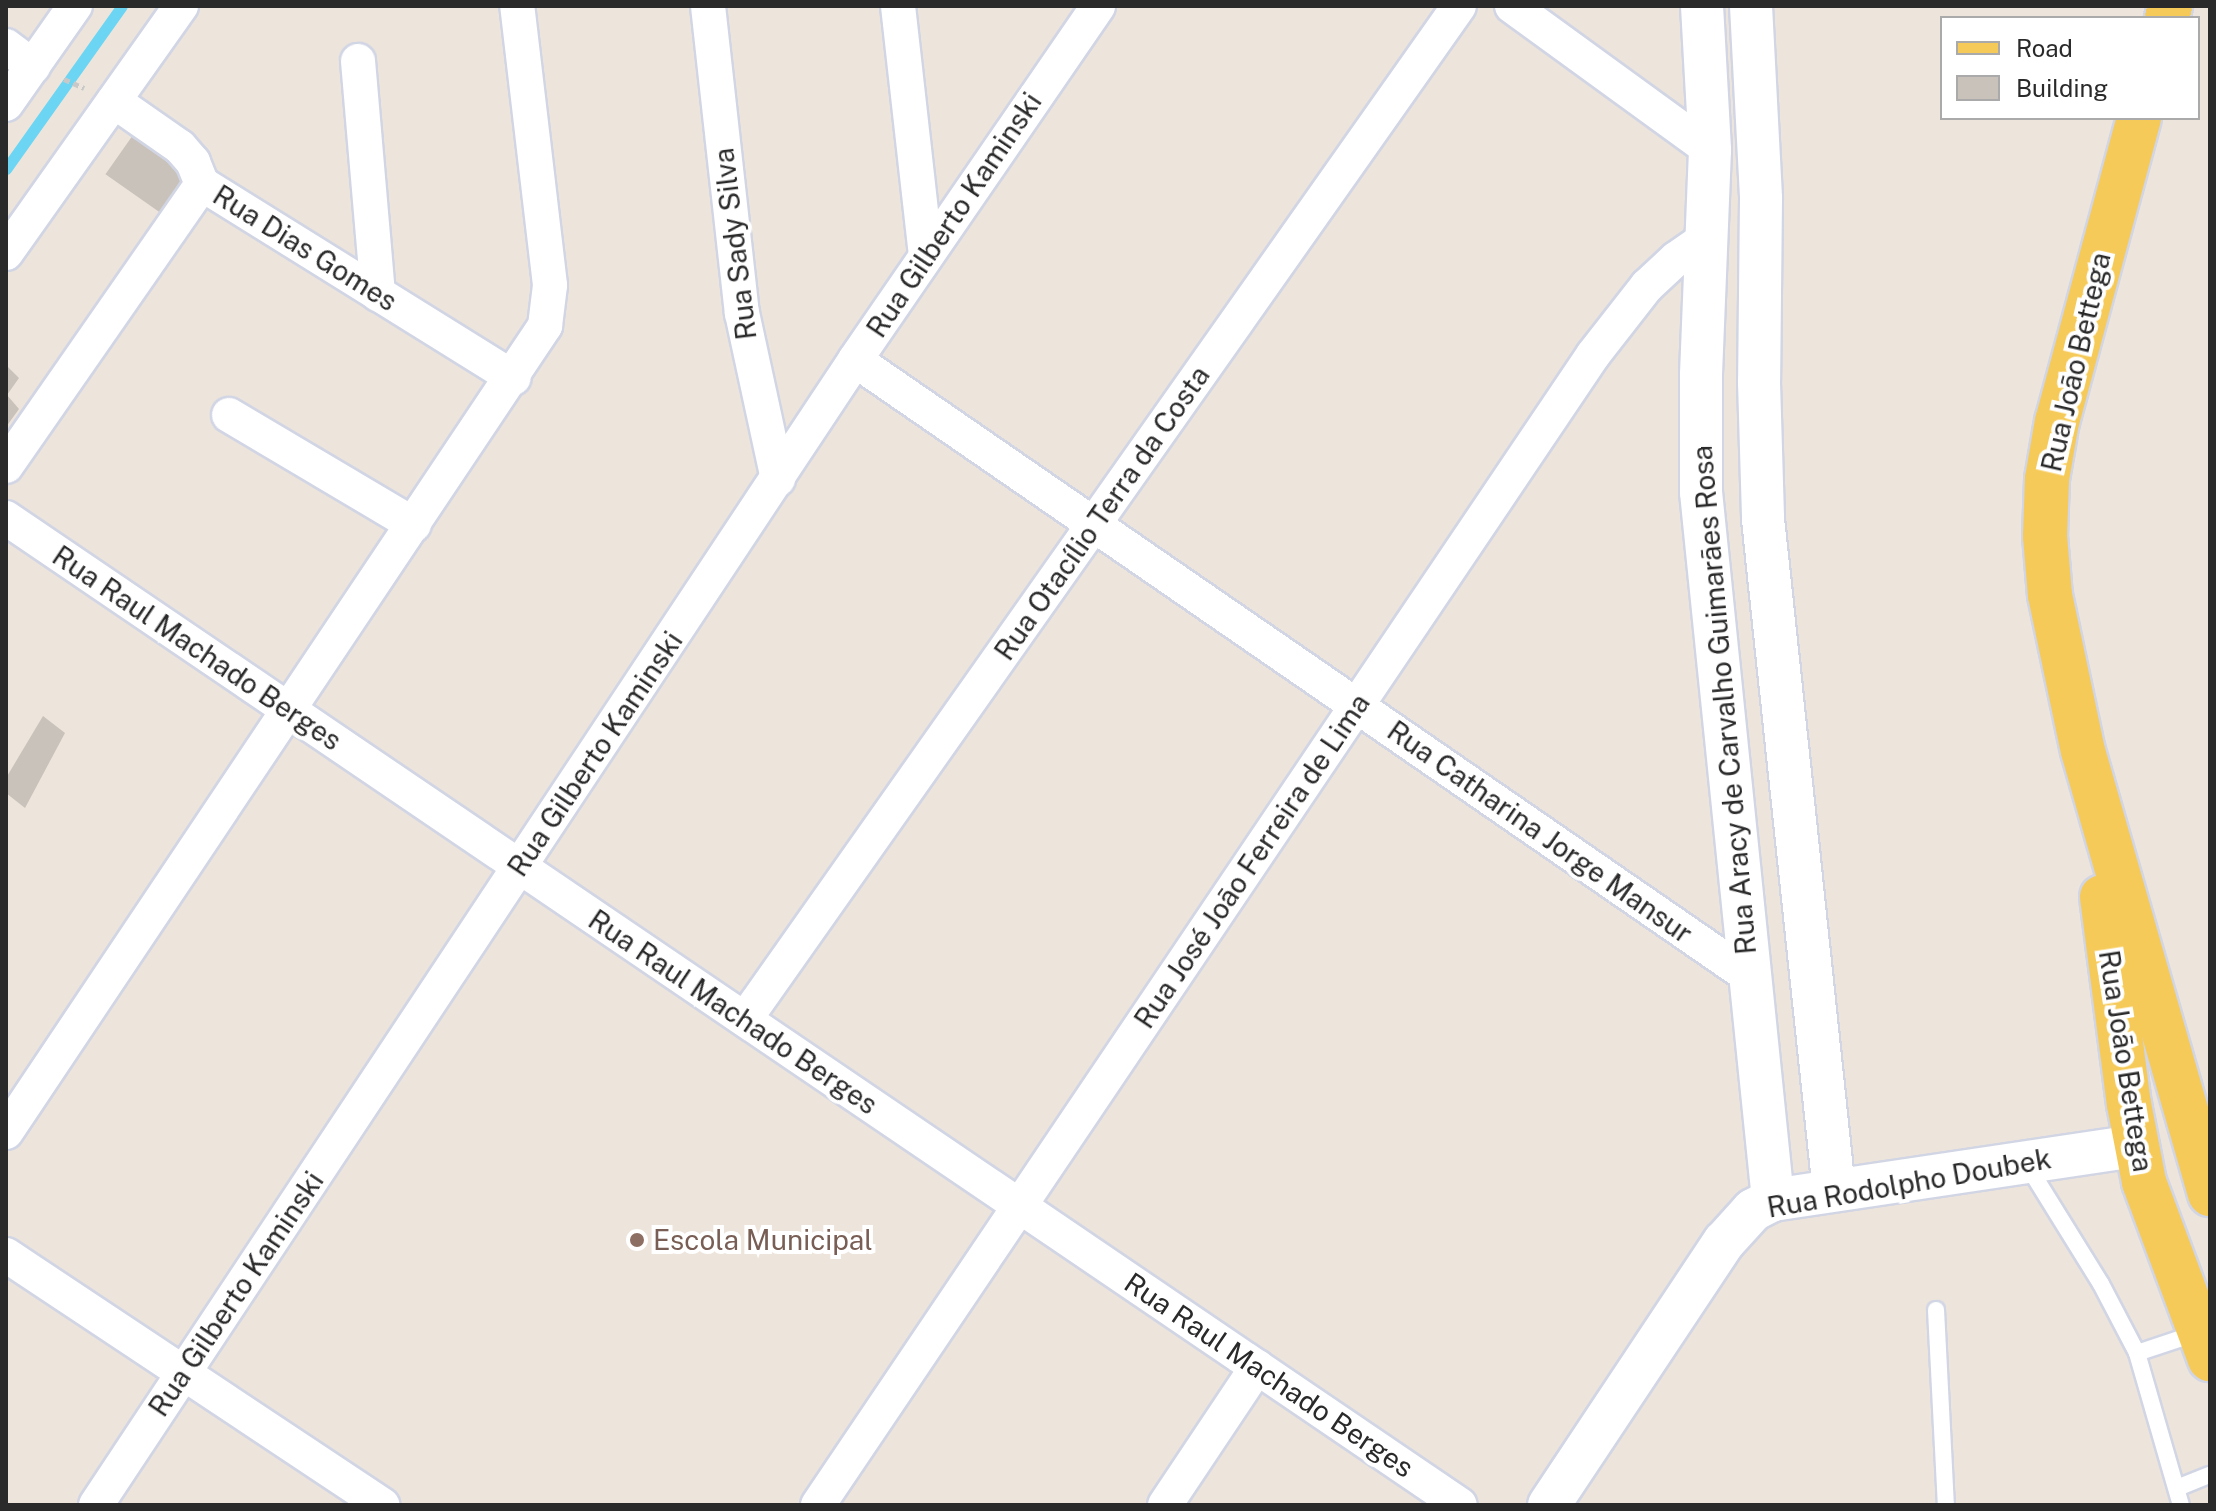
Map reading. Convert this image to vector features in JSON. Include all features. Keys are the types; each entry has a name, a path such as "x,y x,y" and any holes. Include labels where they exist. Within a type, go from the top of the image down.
{"main road":[{"name":"Rua João Bettega","path":"2138,120 2071,361 2047,479 2045,536 2050,595 2083,751 2210,1194"},
{"name":"Rua João Bettega","path":"2083,751 2136,1146 2153,1213 2205,1346"}],"street":[{"path":"6,104 20,56 75,6"},
{"path":"6,253 181,6"},
{"path":"6,1132 514,378 545,326 550,305 517,6"},
{"name":"Rua Sady Silva","path":"708,6 744,328 778,479"},
{"path":"898,6 926,255"},
{"name":"Rua Otacílio Terra da Costa","path":"745,1019 1459,6"},
{"path":"1512,6 1710,150"},
{"name":"Rua Aracy de Carvalho Guimarães Rosa","path":"1702,6 1710,150 1701,375 1701,492 1773,1200"},
{"name":"Rua Aracy de Carvalho Guimarães Rosa","path":"1751,6 1761,199 1759,382 1763,519 1834,1190"},
{"name":"Rua Gilberto Kaminski","path":"96,1505 855,360 1093,9"},
{"path":"358,61 378,294"},
{"name":"Rua Dias Gomes","path":"114,101 180,147 193,162 202,184 514,378"},
{"path":"6,466 202,184"},
{"name":"Rua José João Ferreira de Lima","path":"818,1505 1620,318 1676,259 1708,237"},
{"name":"Rua Catharina Jorge Mansur","path":"855,360 1750,977"},
{"path":"229,415 414,525"},
{"name":"Rua Raul Machado Berges","path":"6,518 1460,1505"},
{"name":"Rua Rodolpho Doubek","path":"1549,1505 1738,1224 1753,1210 1773,1200 2136,1146"},
{"path":"6,1255 382,1505"},
{"path":"1165,1505 1257,1367"}],"lane":[{"path":"2025,1162 2101,1284 2137,1353 2179,1497 2210,1475"},
{"path":"1936,1310 1946,1505"},
{"path":"2137,1353 2205,1346"}],"path":[{"path":"20,56 114,101"}],"building":[{"path":"133,135 191,176 164,215 105,174"},
{"path":"6,365 19,378 7,395 19,409 6,427"},
{"path":"43,716 65,733 25,808 6,793 6,778"}],"waterway":[{"path":"6,169 122,6"}],"place":[{"name":"Escola Municipal","path":"637,1240"}]}
